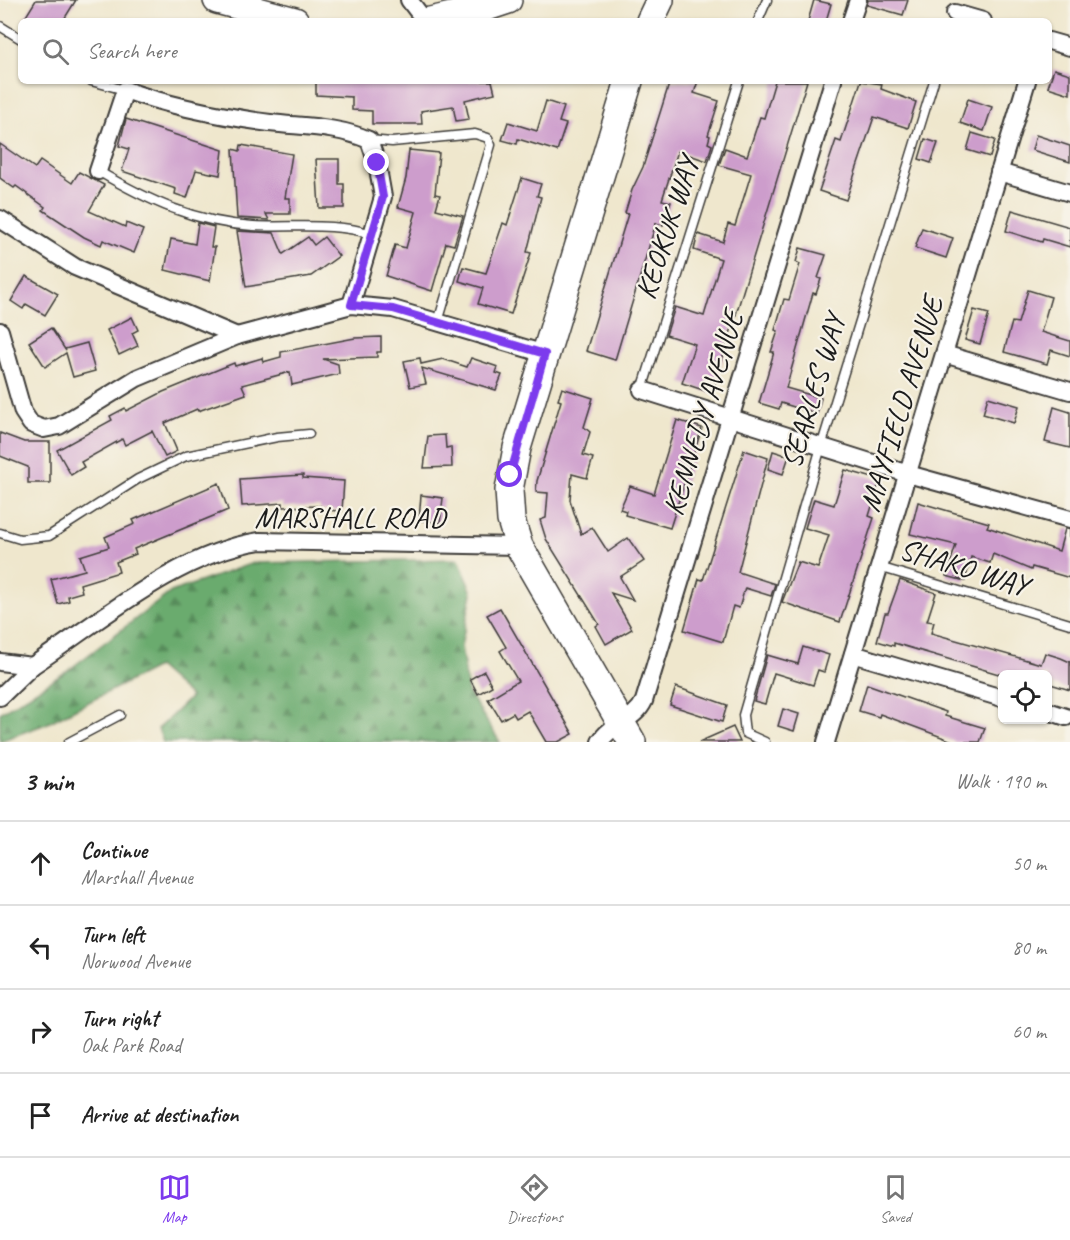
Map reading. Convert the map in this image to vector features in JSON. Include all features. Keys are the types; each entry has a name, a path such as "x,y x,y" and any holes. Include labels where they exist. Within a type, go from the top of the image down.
{"main road":[{"path":"217,0 284,18"},
{"path":"442,18 508,0"},
{"path":"645,18 648,0"},
{"path":"651,18 660,0"},
{"path":"626,733 519,546 509,505 510,475 628,84"}],"street":[{"path":"409,0 425,18"},
{"path":"852,18 858,0"},
{"path":"1052,42 1070,47"},
{"name":"KENNEDY AVENUE","path":"600,742 608,731 626,733 644,701 832,84"},
{"name":"MAYFIELD AVENUE","path":"826,742 1026,84"},
{"path":"98,171 125,90 152,100 210,114 346,130 369,140 377,163 383,197 351,305"},
{"path":"999,172 1070,194"},
{"path":"0,219 75,267 237,336"},
{"path":"0,331 23,412 31,424 44,429 59,426 137,378 237,336 351,305 393,309 545,354"},
{"path":"944,354 1070,391"},
{"path":"642,390 908,474 1070,519"},
{"name":"MARSHALL ROAD","path":"0,697 32,666 172,573 232,545 260,541 519,546"},
{"path":"853,654 998,697"},
{"path":"0,662 32,666"},
{"path":"1052,713 1066,717"}],"lane":[{"path":"759,18 767,0"},
{"path":"0,26 18,37"},
{"path":"102,84 125,90"},
{"name":"KEOKUK WAY","path":"642,390 738,84"},
{"name":"SEARLES WAY","path":"765,742 745,733 742,715 821,447 933,84"},
{"path":"369,140 392,142 475,134 488,138 490,153 438,322"},
{"path":"98,171 156,203 190,216 252,226 351,227 373,234"},
{"path":"0,533 20,539 49,536 64,529 138,479 186,456 277,436 309,434"},
{"name":"SHAKO WAY","path":"879,567 1070,624"},
{"path":"69,742 120,715"}],"green space":[{"path":"459,559 472,593 461,646 468,692 500,742 163,742 158,729 191,697 157,667 46,724 0,741 0,713 66,672 171,592 253,563"}],"building":[{"path":"36,0 76,0 65,18 25,18"},
{"path":"814,0 831,4 827,18 809,18"},
{"path":"868,0 908,0 903,15 867,5"},
{"path":"1054,69 1070,74 1070,94 1048,87 1052,84"},
{"path":"316,84 493,84 495,93 465,100 469,119 456,121 453,106 421,111 422,124 372,124 372,111 352,110 352,97 316,95"},
{"path":"669,84 697,84 694,93 719,101 708,135 710,136 708,143 712,145 707,161 678,151 662,200 671,202 663,225 656,223 615,360 586,351 628,214 625,213 632,190 643,167"},
{"path":"774,84 806,84 712,393 682,383 695,344 666,335 675,307 704,316 721,259 694,250 698,234 723,242 728,224 735,226 751,174 719,165 725,148 747,156 760,117 764,118"},
{"path":"860,84 882,84 881,89 916,102 908,128 874,117 846,200 819,191 836,140 841,142"},
{"path":"968,99 992,107 984,131 960,123"},
{"path":"546,101 564,107 559,122 566,124 557,151 518,139 517,144 502,140 508,122 537,131"},
{"path":"126,119 223,150 220,175 196,170 187,198 175,194 176,189 122,171 129,149 119,146"},
{"path":"972,133 995,140 990,157 967,150"},
{"path":"1036,135 1070,146 1070,162 1032,150"},
{"path":"925,139 938,143 931,163 919,159"},
{"path":"0,144 35,168 40,161 72,183 79,172 104,185 89,211 125,227 126,223 143,230 134,253 103,240 101,245 84,237 43,210 45,207 16,186 14,188 0,178"},
{"path":"241,145 292,154 285,198 290,198 290,214 266,214 269,220 237,218 233,149 240,151"},
{"path":"409,150 439,153 435,194 440,195 436,209 463,216 454,245 446,243 432,291 386,276 395,245 406,248 416,212 398,207 406,178"},
{"path":"316,159 339,159 339,184 344,184 344,208 319,208"},
{"path":"522,178 541,184 537,196 541,197 527,252 531,253 511,314 478,304 483,288 459,281 463,267 486,273 503,223 507,225"},
{"path":"1012,210 1070,227 1070,247 1043,239 1042,242 1006,231"},
{"path":"198,223 214,227 211,247 215,247 210,281 165,270 171,239 195,244"},
{"path":"922,228 953,238 946,258 915,248"},
{"path":"237,231 274,233 283,254 308,237 314,245 324,237 339,256 311,276 246,287"},
{"path":"800,248 826,255 818,278 821,279 816,294 813,293 786,388 821,398 817,414 781,403 779,409 759,403 774,352 771,352 778,331 775,330 784,299 789,300 800,264 796,262"},
{"path":"26,276 58,294 45,315 26,304 23,309 11,301"},
{"path":"1028,290 1051,297 1041,332 1070,341 1070,356 1051,350 1047,364 1004,352 1012,322 1018,323"},
{"path":"974,310 989,314 980,344 965,340"},
{"path":"132,317 138,330 132,333 138,346 119,355 107,330"},
{"path":"51,328 66,351 65,349 87,343 95,371 73,377 66,353 45,367 29,342"},
{"path":"381,337 381,352 377,352 377,357 323,359 338,364 339,374 292,385 290,372 242,385 246,394 198,411 197,409 165,423 177,451 165,457 152,431 125,445 122,439 81,462 84,467 71,475 57,450 112,420 110,416 125,408 126,411 163,392 234,363 235,366 262,358 263,362 281,357 281,352 355,338"},
{"path":"420,358 421,364 443,359 467,367 471,358 498,367 496,373 502,375 496,390 422,368 426,384 410,387 404,361"},
{"path":"562,388 593,398 584,427 590,432 583,455 593,458 587,478 572,474 570,500 581,534 592,527 608,552 628,538 644,561 620,577 633,600 611,593 632,629 606,644 596,626 599,624 546,539 540,520 546,518 548,493 536,492 537,481 561,401 558,400"},
{"path":"988,397 1019,406 1014,423 983,414"},
{"path":"1054,407 1070,412 1070,448 1045,442"},
{"path":"677,420 702,428 670,528 625,515 626,511 620,509 630,486 654,494"},
{"path":"0,433 24,442 50,442 50,483 28,483 28,467 0,456"},
{"path":"445,435 446,448 451,447 452,467 424,468 428,436"},
{"path":"744,450 768,458 738,572 775,584 771,596 745,588 739,608 733,606 723,642 684,630 699,579 703,580"},
{"path":"773,451 789,456 783,474 768,469"},
{"path":"845,470 880,480 869,516 874,518 840,622 782,602 798,562 818,568 829,535 805,528 814,499 834,505"},
{"path":"303,475 303,478 344,481 342,511 320,510 320,506 283,507 283,503 242,506 240,479"},
{"path":"219,483 228,510 134,549 136,554 116,562 119,572 80,584 82,592 68,596 69,601 58,604 51,579 85,570 80,556 109,547 105,537 135,524 133,520"},
{"path":"421,495 443,498 440,523 419,520"},
{"path":"918,502 989,523 987,527 1059,551 1065,529 1070,529 1070,578 1032,567 1031,570 993,554 990,563 971,557 965,581 946,576 956,545 910,534"},
{"path":"900,580 936,593 927,621 934,622 931,633 1041,664 1045,653 1061,658 1070,662 1070,690 1052,685 1052,670 998,670 998,674 894,643 894,646 877,641 885,613 888,613"},
{"path":"500,608 573,734 558,742 546,742 528,711 516,718 513,713 501,720 488,699 518,681 500,651 506,647 487,615"},
{"path":"803,647 829,655 824,672 818,670 813,685 774,673 765,704 754,701 767,655 798,664"},
{"path":"484,671 492,686 478,694 470,679"},
{"path":"867,684 946,712 945,716 985,728 980,742 955,742 880,714 879,717 859,711"},
{"path":"676,687 727,705 722,722 670,705"},
{"path":"783,709 799,714 794,731 778,726"},
{"path":"733,727 740,742 699,742"}],"route":[{"path":"377,163 383,197 351,305 393,309 545,354 510,475"}]}
